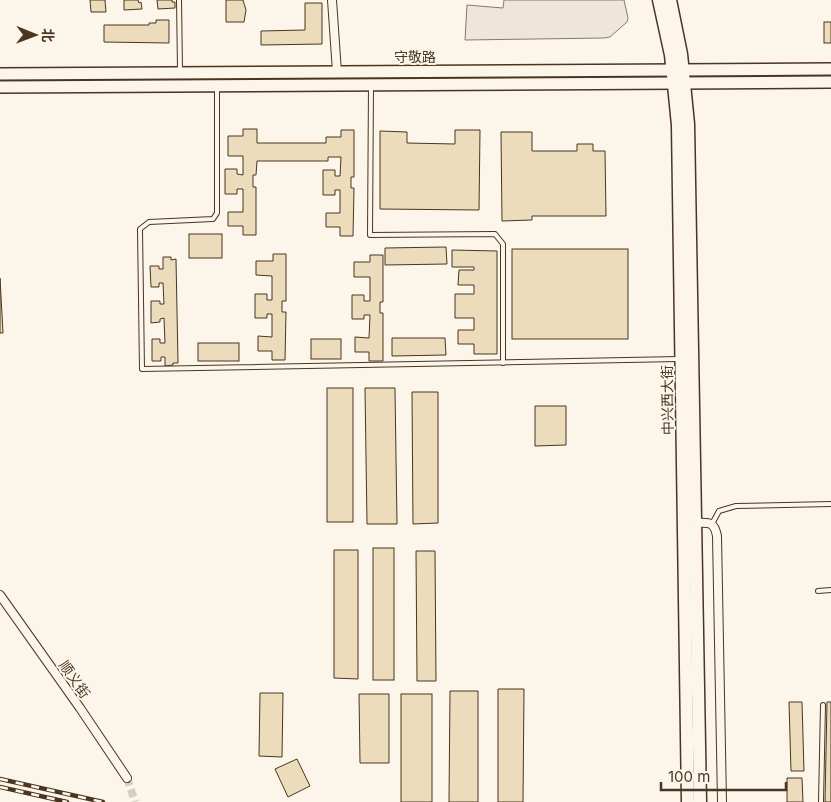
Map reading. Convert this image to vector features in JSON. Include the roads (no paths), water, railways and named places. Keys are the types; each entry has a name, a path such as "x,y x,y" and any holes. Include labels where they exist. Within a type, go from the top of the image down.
{"main road":[{"name":"中兴西大街","path":"659,0 688,124 700,802"},
{"name":"中兴西大街","path":"670,0 678,76 688,802"},
{"name":"守敬路","path":"0,87 371,84 678,76 831,69"},
{"name":"守敬路","path":"0,74 336,72 678,76 831,82"}],"street":[{"path":"332,0 336,72"},
{"path":"694,523 712,524 715,526 717,536 722,802"},
{"name":"顺义街","path":"0,595 97,732 127,778"}],"lane":[{"path":"179,0 180,73"},
{"path":"371,84 370,235 495,234 503,244 503,363"},
{"path":"217,85 216,216 212,219 149,222 140,228 142,369 682,359"},
{"path":"712,524 719,511 736,506 831,504"},
{"path":"818,590 831,590"},
{"path":"821,802 823,705"}],"tunnel":[{"path":"127,778 135,802"}],"railway":[{"path":"0,779 103,802"},
{"path":"0,787 67,802"}]}
